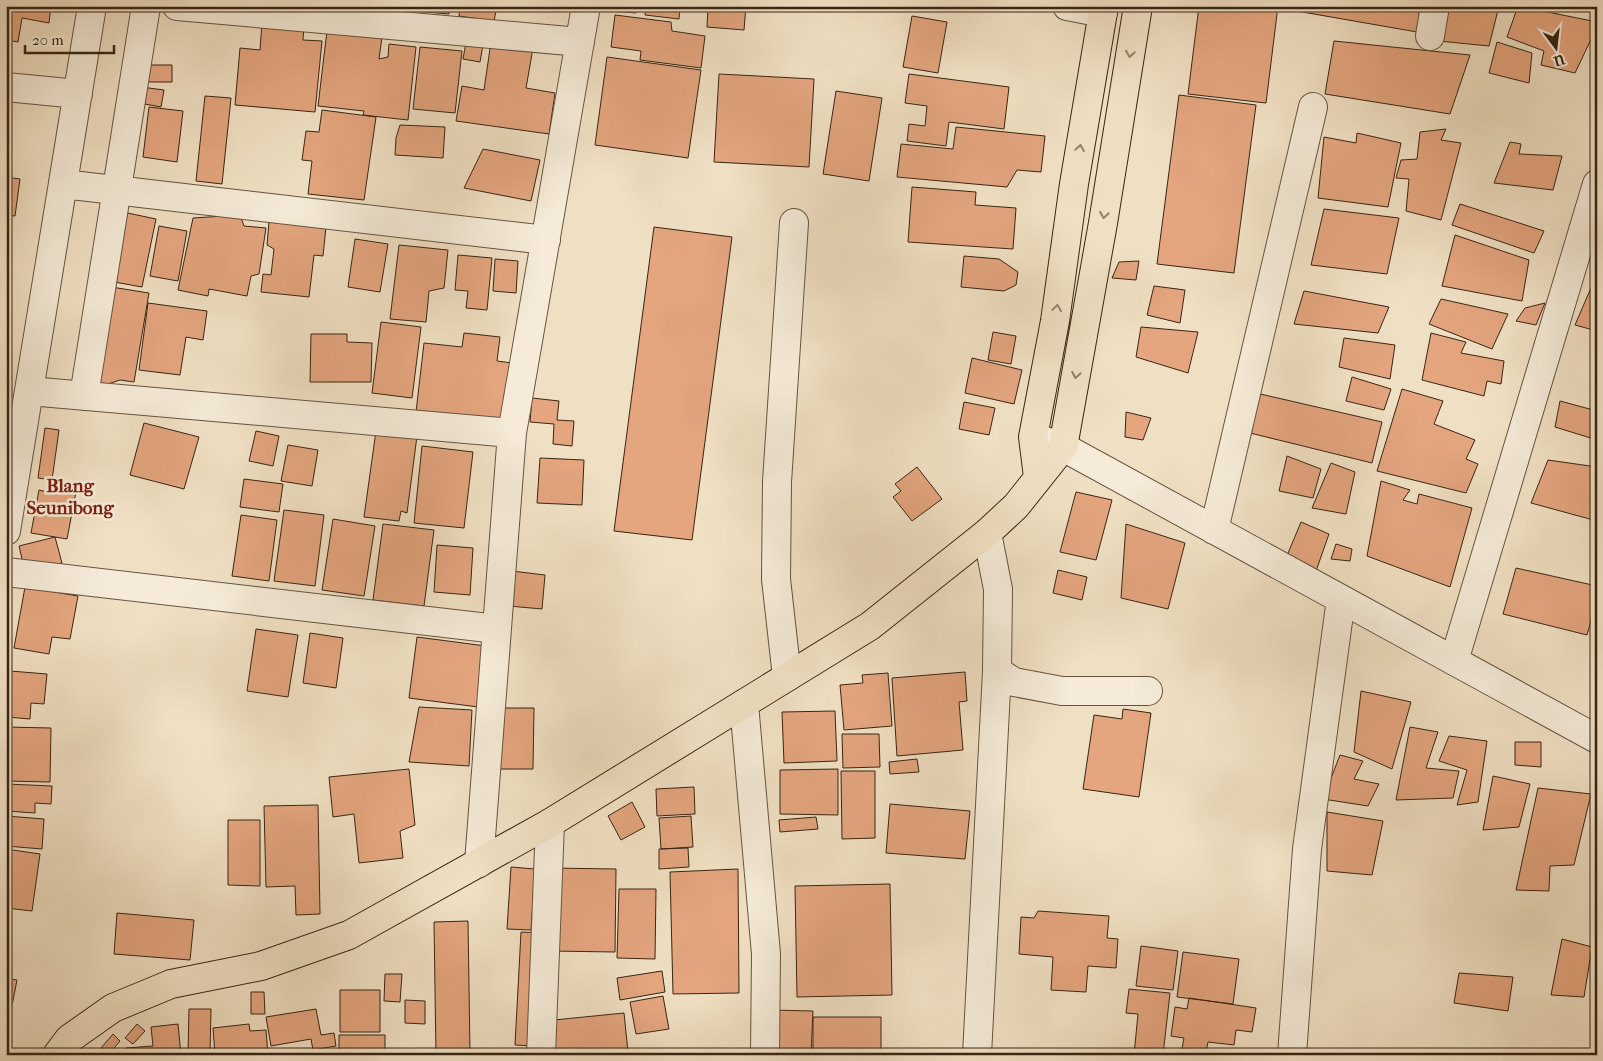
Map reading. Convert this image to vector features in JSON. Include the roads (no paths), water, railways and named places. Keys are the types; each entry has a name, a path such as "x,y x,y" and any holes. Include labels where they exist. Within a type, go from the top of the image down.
{"main road":[{"path":"57,1055 69,1039 113,1008 171,984 261,966 349,935 550,823 870,626 987,533 1016,506 1063,447 1103,223 1138,6"},
{"path":"1038,477 1033,437 1055,320 1074,184 1104,9"}],"street":[{"path":"6,530 92,6"},
{"path":"84,396 146,6"},
{"path":"177,6 580,42"},
{"path":"479,863 512,433 586,6"},
{"path":"1067,6 1104,9"},
{"path":"1430,36 1435,6"},
{"path":"6,87 78,94"},
{"path":"1214,530 1313,107"},
{"path":"63,184 546,240"},
{"path":"1454,661 1597,184"},
{"path":"787,677 776,579 777,482 794,223"},
{"path":"29,391 512,433"},
{"path":"1033,437 1063,447 1597,739"},
{"path":"977,1055 997,671 998,589 987,533"},
{"path":"6,572 497,629"},
{"path":"1292,1055 1308,849 1341,599"},
{"path":"997,671 1014,682 1062,691 1148,692"},
{"path":"744,704 766,954 765,1055"},
{"path":"541,1055 550,823"}],"district":[{"name":"Blang Seunibong","path":"70,497"}]}
